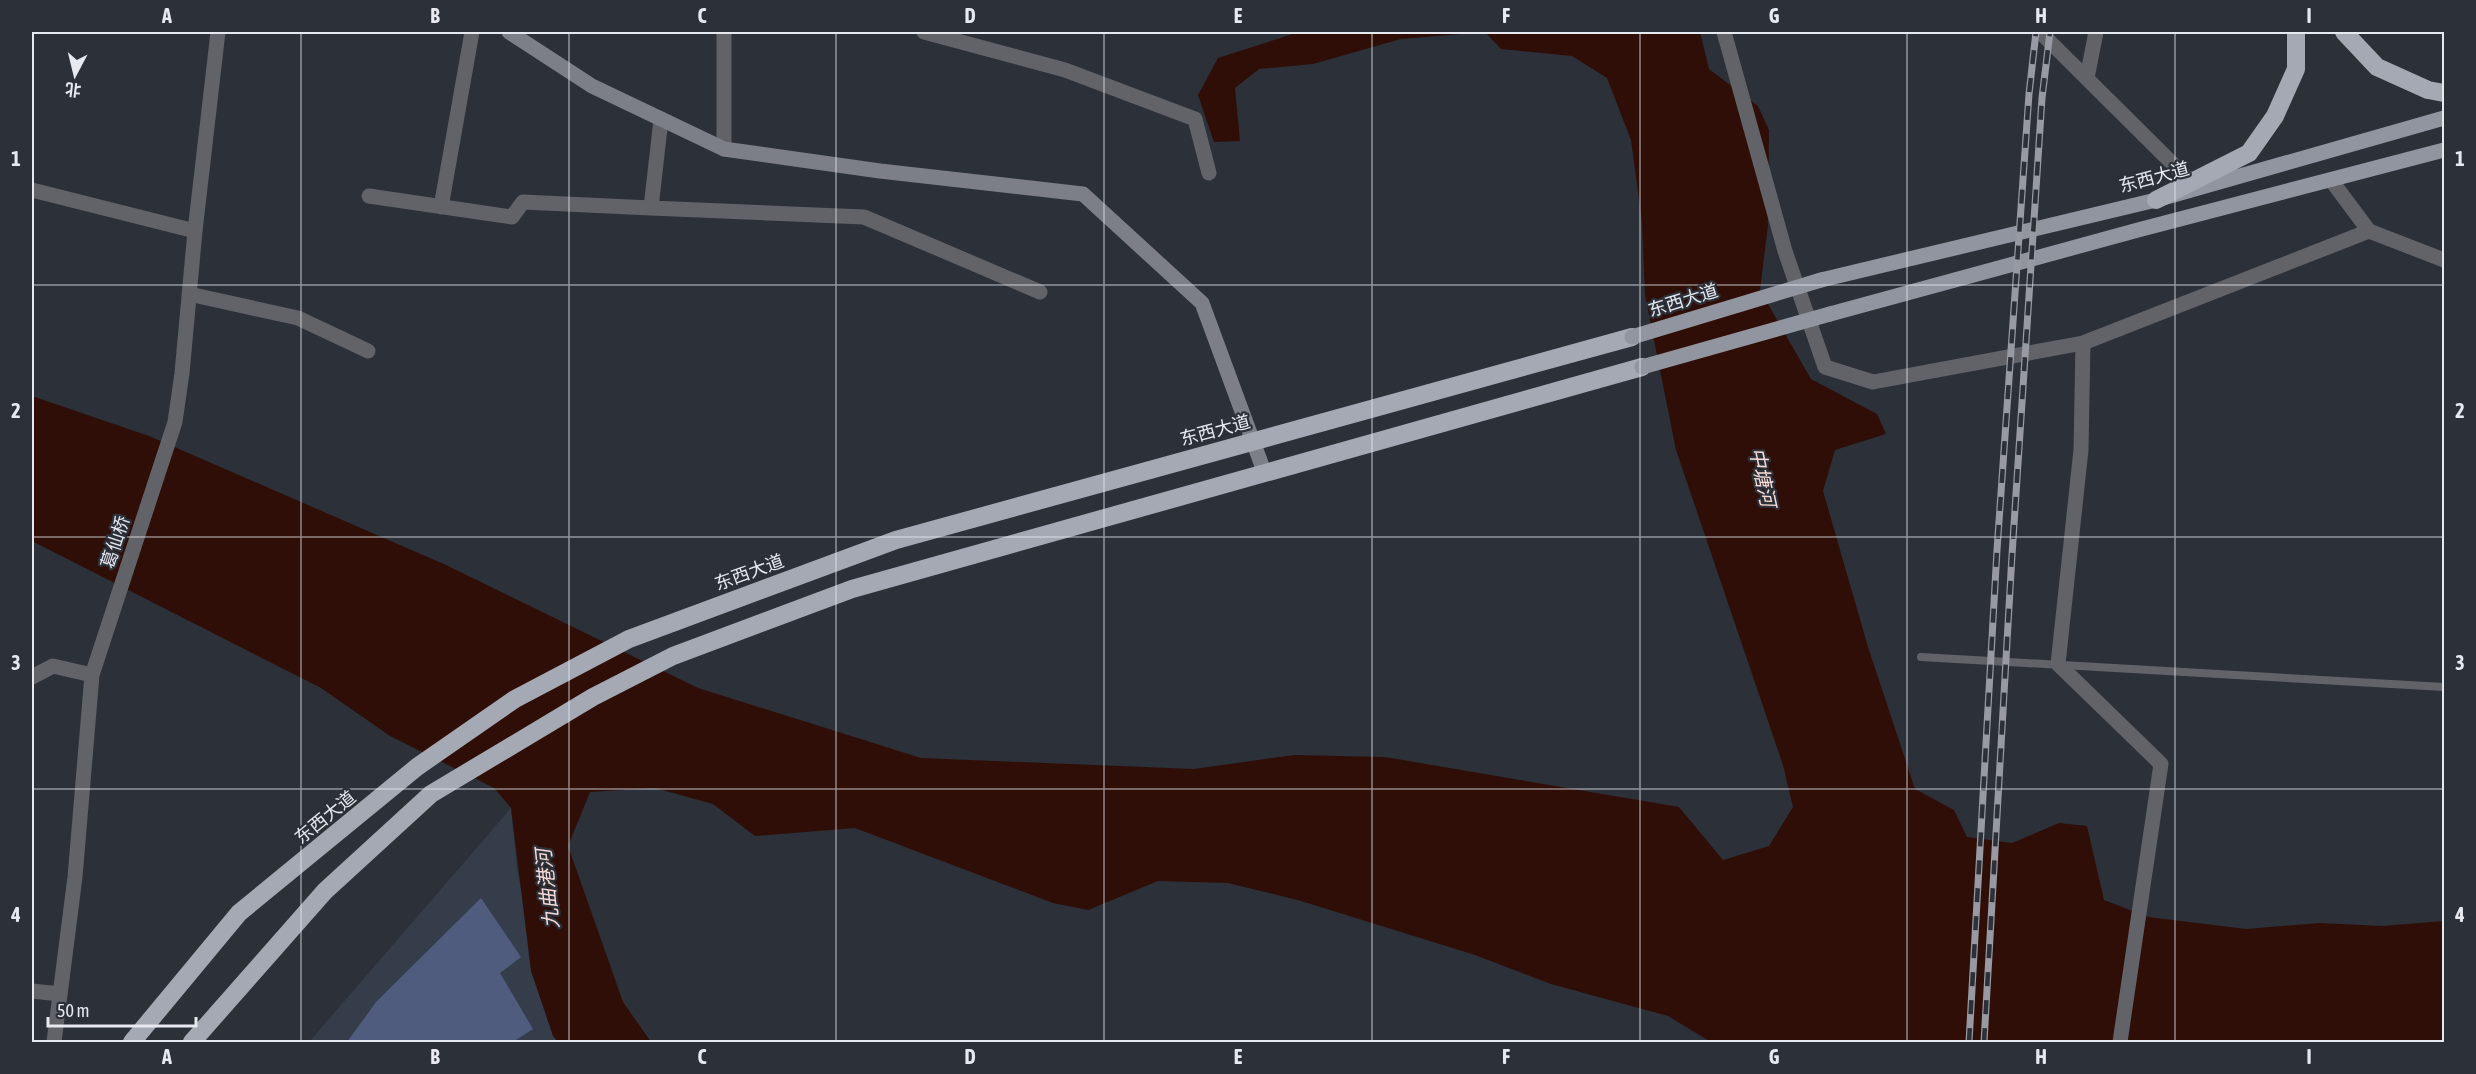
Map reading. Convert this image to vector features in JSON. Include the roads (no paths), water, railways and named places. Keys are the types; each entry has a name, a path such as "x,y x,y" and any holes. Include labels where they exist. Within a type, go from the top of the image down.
{"highway":[{"path":"2156,200 2248,153 2275,116 2296,69 2296,32"},
{"path":"2344,32 2377,67 2428,90 2445,93"},
{"name":"东西大道","path":"132,1042 239,913 417,767 515,699 629,639 896,540 1632,337"},
{"path":"192,1042 325,891 431,794 593,697 673,656 852,589 1642,367"}],"main road":[{"name":"东西大道","path":"1632,337 1821,280 2156,200 2445,118"},
{"path":"1642,367 1830,314 2445,150"}],"street":[{"name":"葛仙桥","path":"54,1042 75,877 93,675 175,422 219,32"},
{"path":"441,207 472,32"},
{"path":"509,32 592,86 724,149 880,171 1083,194 1203,303 1265,474"},
{"path":"724,32 724,149"},
{"path":"924,32 1065,70 1196,119 1209,173"},
{"path":"1724,32 1785,251 1825,367 1873,382 2083,343 2369,231"},
{"path":"2040,32 2190,182"},
{"path":"2086,78 2096,32"},
{"path":"651,208 661,119"},
{"path":"2331,180 2369,231 2445,260"},
{"path":"32,190 195,231"},
{"path":"369,196 512,218 523,202 864,217 1040,292"},
{"path":"189,294 298,318 369,351"},
{"path":"2083,343 2081,450 2058,664 2161,764 2120,1042"},
{"path":"32,677 53,666 93,675"},
{"path":"32,991 60,994"}],"lane":[{"path":"1921,657 2445,687"}],"water":[{"path":"1299,32 1485,32 1401,39 1313,64 1259,69 1235,88 1240,141 1214,142 1198,95 1218,58"},
{"path":"1485,32 1700,32 1709,69 1758,106 1769,130 1768,225 1760,290 1811,379 1877,414 1886,434 1835,450 1823,491 1868,647 1915,789 1954,810 1967,837 2012,843 2059,823 2087,826 2104,900 2148,917 2246,929 2320,923 2382,926 2444,921 2444,1042 1711,1042 1668,1016 1551,984 1475,955 1301,901 1228,883 1158,881 1088,910 1053,903 855,828 755,836 713,804 655,788 590,792 568,846 623,1002 651,1042 558,1042 553,1036 531,971 511,808 494,788 390,736 321,688 32,541 32,396 149,436 446,565 698,688 921,758 1194,769 1294,755 1385,757 1679,807 1723,860 1769,846 1793,807 1783,765 1676,450 1645,295 1642,222 1631,140 1607,78 1572,56 1501,49"}],"railway":[{"path":"1969,1042 1997,550 2029,94 2036,32"},
{"path":"1984,1042 2012,555 2042,98 2050,32"}],"water label":[{"name":"中塘河","path":"1763,477"},
{"name":"九曲港河","path":"547,889"}]}
